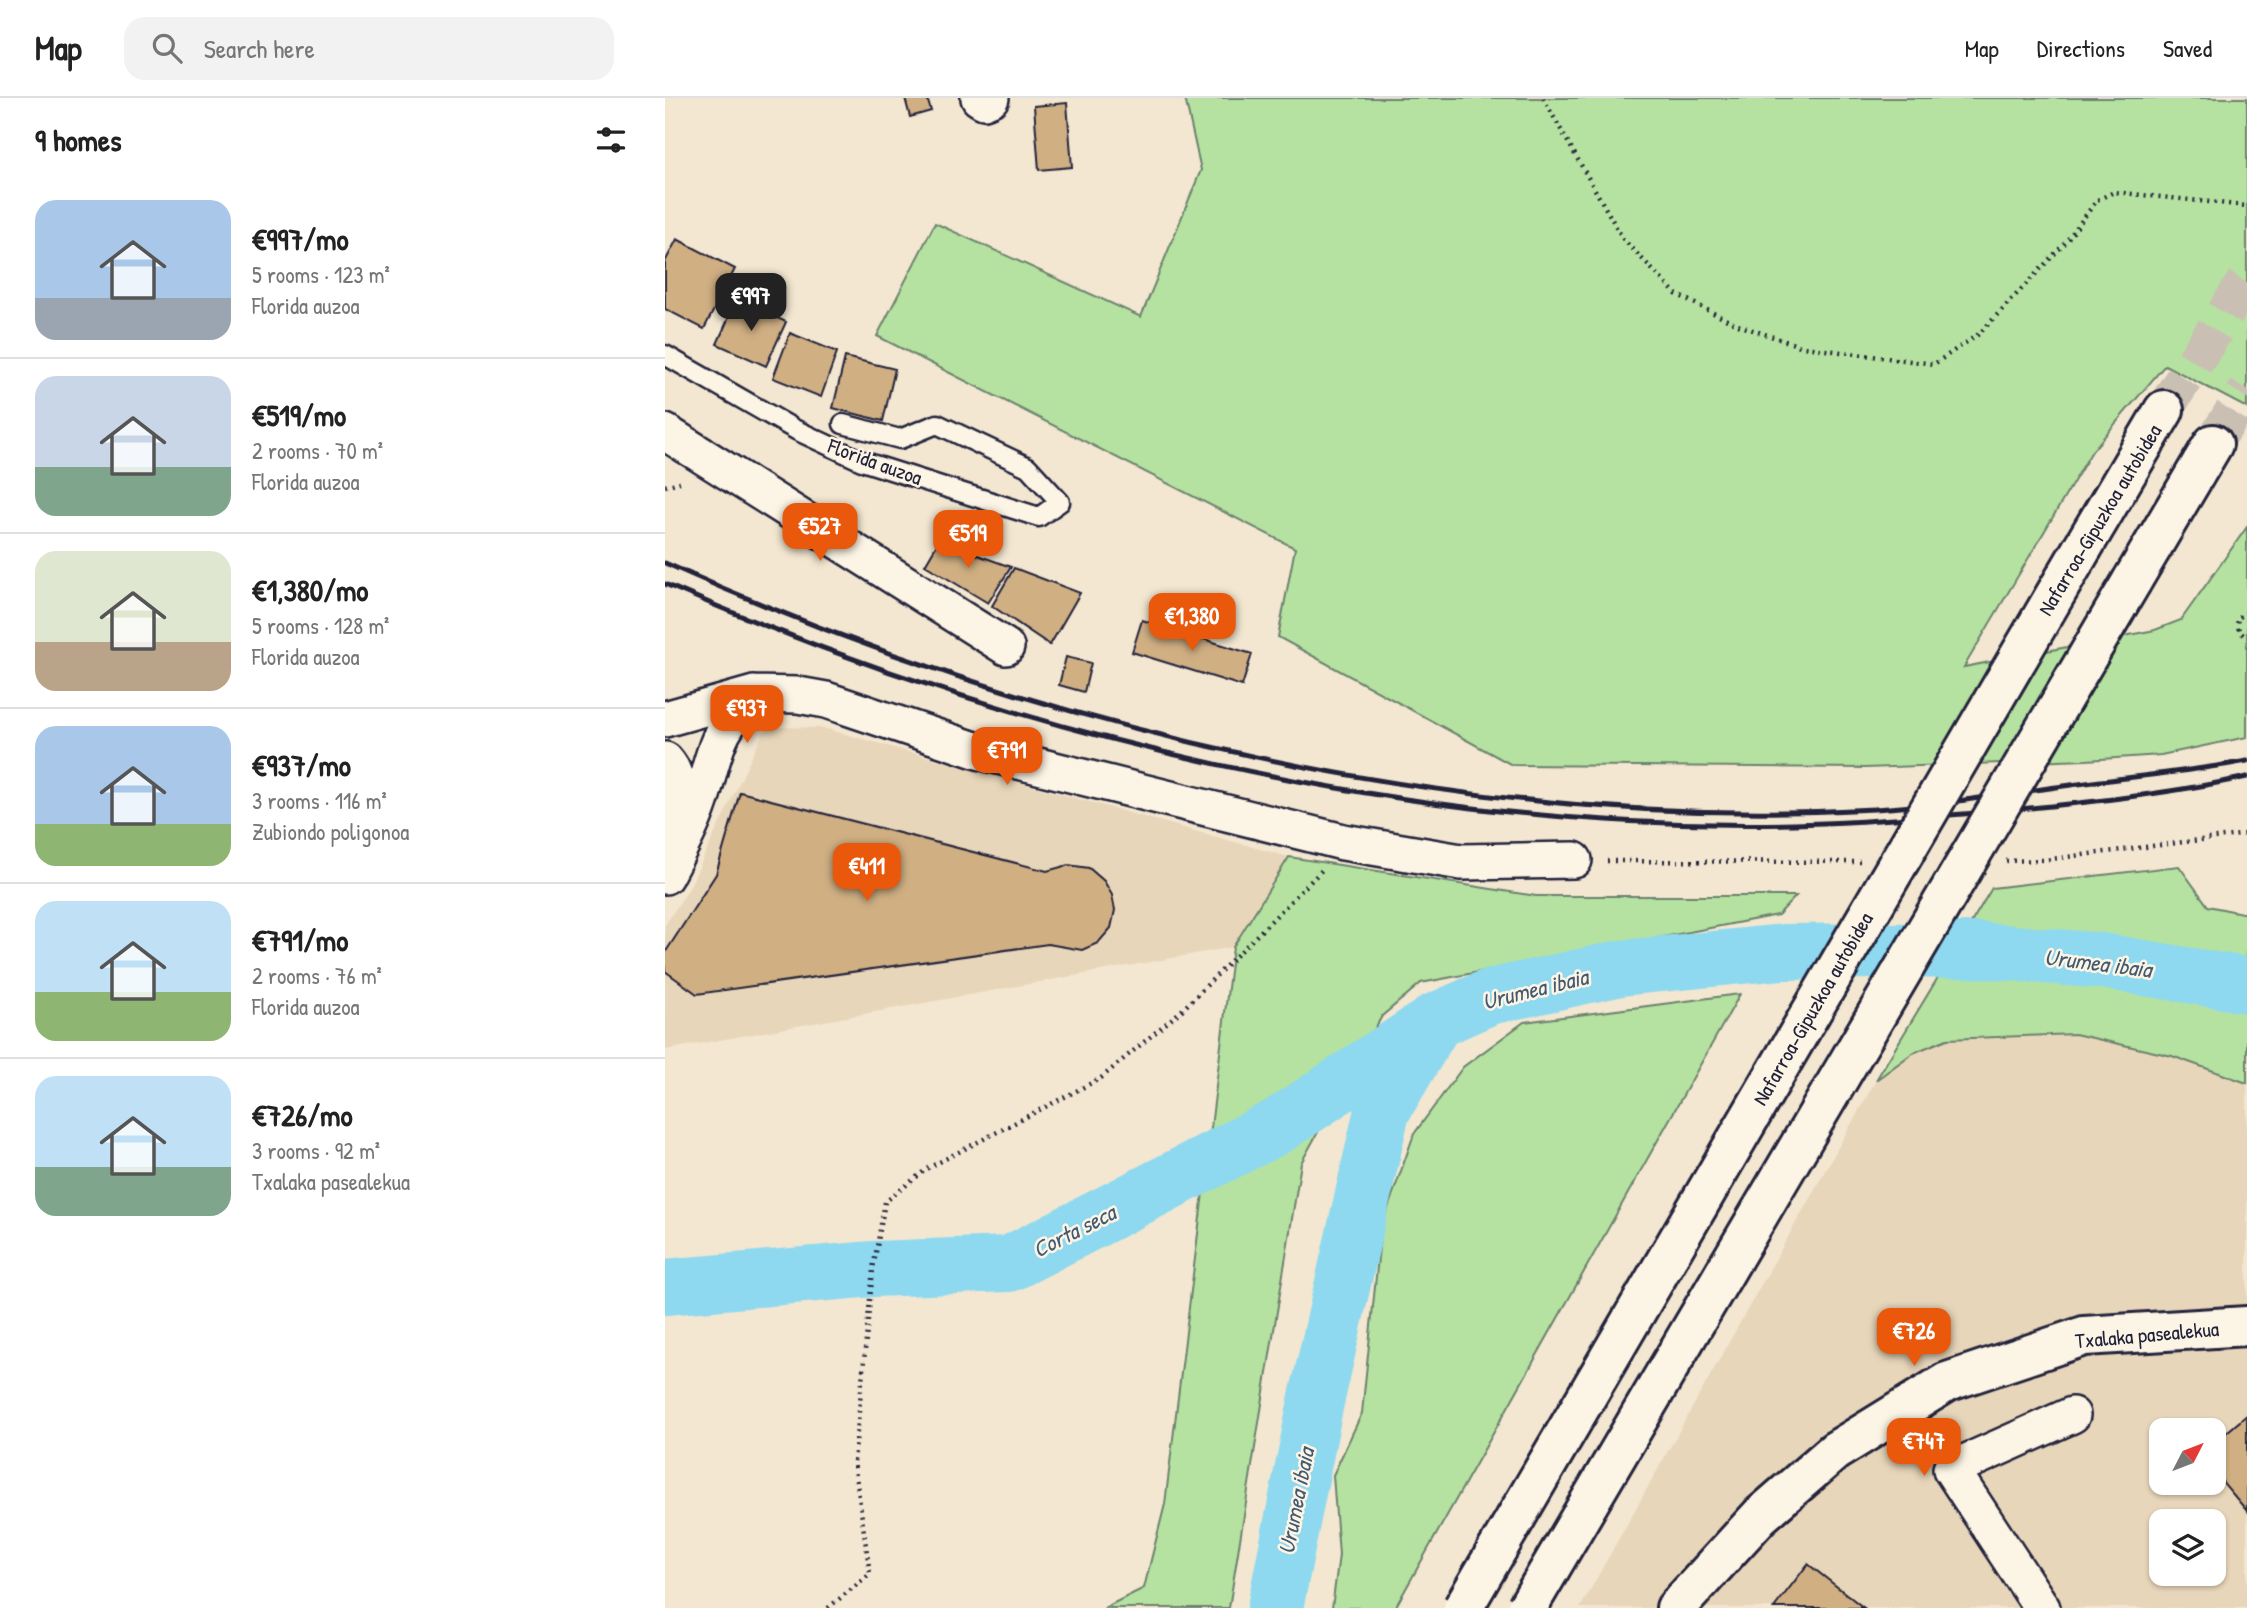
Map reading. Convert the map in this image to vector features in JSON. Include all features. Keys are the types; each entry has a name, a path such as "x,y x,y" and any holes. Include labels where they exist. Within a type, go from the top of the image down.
{"main road":[{"name":"Nafarroa-Gipuzkoa autobidea","path":"1463,1608 2164,410"},
{"path":"1527,1608 2213,444"},
{"name":"Txalaka pasealekua","path":"1676,1608 1760,1516 1835,1451 1947,1382 2084,1336 2247,1326"}],"street":[{"path":"979,98 984,101 991,98"},
{"path":"665,432 1006,647"},
{"path":"674,718 754,694 788,694 826,700 978,751 1343,842 1461,862 1574,860"},
{"path":"665,876 688,831 712,751 731,716 754,694"},
{"path":"665,754 674,718"},
{"path":"674,718 701,751 706,776"},
{"path":"665,760 671,766 678,790 676,808 665,828"},
{"path":"2042,1608 1951,1469 2072,1415"}],"lane":[{"name":"Florida auzoa","path":"665,355 796,430 862,460 1039,517 1060,502 1027,467 937,424 900,439 843,424"}],"path":[{"path":"1543,98 1623,239 1676,294 1735,324 1803,347 1934,364 1979,334 2065,243 2097,200 2114,192 2247,206"},
{"path":"2247,612 2237,619 2239,631 2247,638"},
{"path":"828,1608 870,1574 855,1462 873,1269 885,1202 928,1168 1101,1078 1182,1010 1333,860 1343,842"}],"shaded area":[{"path":"782,727 823,728 1289,857 1233,947 665,1050 665,925 689,888 764,731"},
{"path":"2075,1034 2172,1056 2247,1083 2247,1608 1580,1608 1876,1080 1913,1053 1947,1039"}],"green space":[{"path":"1185,98 2247,98 2247,408 2165,365 2092,451 1964,667 2155,630 2181,620 2247,527 2247,737 2161,755 2086,760 1865,768 1512,765 1278,637 1295,548 877,336 935,223 1141,317 1201,170"},
{"path":"1289,857 1536,896 1796,896 1778,915 1421,983 1382,1016 1301,1163 1229,1608 1104,1608 1144,1588 1165,1504 1233,947"},
{"path":"2179,866 2208,906 2247,914 2247,1083 2172,1056 2075,1034 1947,1039 1913,1053 1876,1080 1992,888"},
{"path":"1740,994 1395,1608 1332,1608 1339,1555 1333,1475 1362,1413 1381,1228 1414,1134 1463,1067 1524,1022"}],"building":[{"path":"905,98 927,98 931,111 910,117"},
{"path":"1067,103 1072,167 1039,170 1034,106"},
{"path":"677,239 735,269 704,329 665,309 665,262"},
{"path":"737,299 786,322 766,366 717,344"},
{"path":"790,333 837,352 821,397 773,378"},
{"path":"845,357 895,369 883,421 833,408"},
{"path":"939,541 1011,567 988,603 925,565"},
{"path":"1014,568 1080,593 1050,645 992,606"},
{"path":"1142,620 1252,654 1242,686 1132,652"},
{"path":"1066,657 1091,663 1084,692 1059,685"},
{"path":"740,792 1047,871 1068,865 1089,868 1104,881 1112,895 1115,910 1111,928 1098,943 1082,950 1048,944 697,994 665,971 665,953 716,874"},
{"path":"2247,1415 2247,1511 2226,1486 2226,1433"},
{"path":"1808,1564 1864,1608 1774,1608"}],"waterway":[{"name":"Urumea ibaia","path":"1275,1608 1316,1402 1382,1111 1435,1021 1489,997 1621,968 1783,952 1979,950 2102,961 2247,985"},
{"name":"Corta seca","path":"665,1287 873,1269 1009,1264 1278,1126 1422,1030"}],"tunnel":[{"path":"2164,410 2247,279"},
{"path":"2213,444 2247,390"}],"railway":[{"path":"665,563 807,622 953,675 1103,720 1256,757 1410,785 1566,804 1721,812 1875,809 1955,801 2247,761"},
{"path":"665,584 798,638 935,687 1075,729 1217,764 1361,792 1506,812 1650,823 1794,824 1891,820 2086,802 2247,777"}]}
